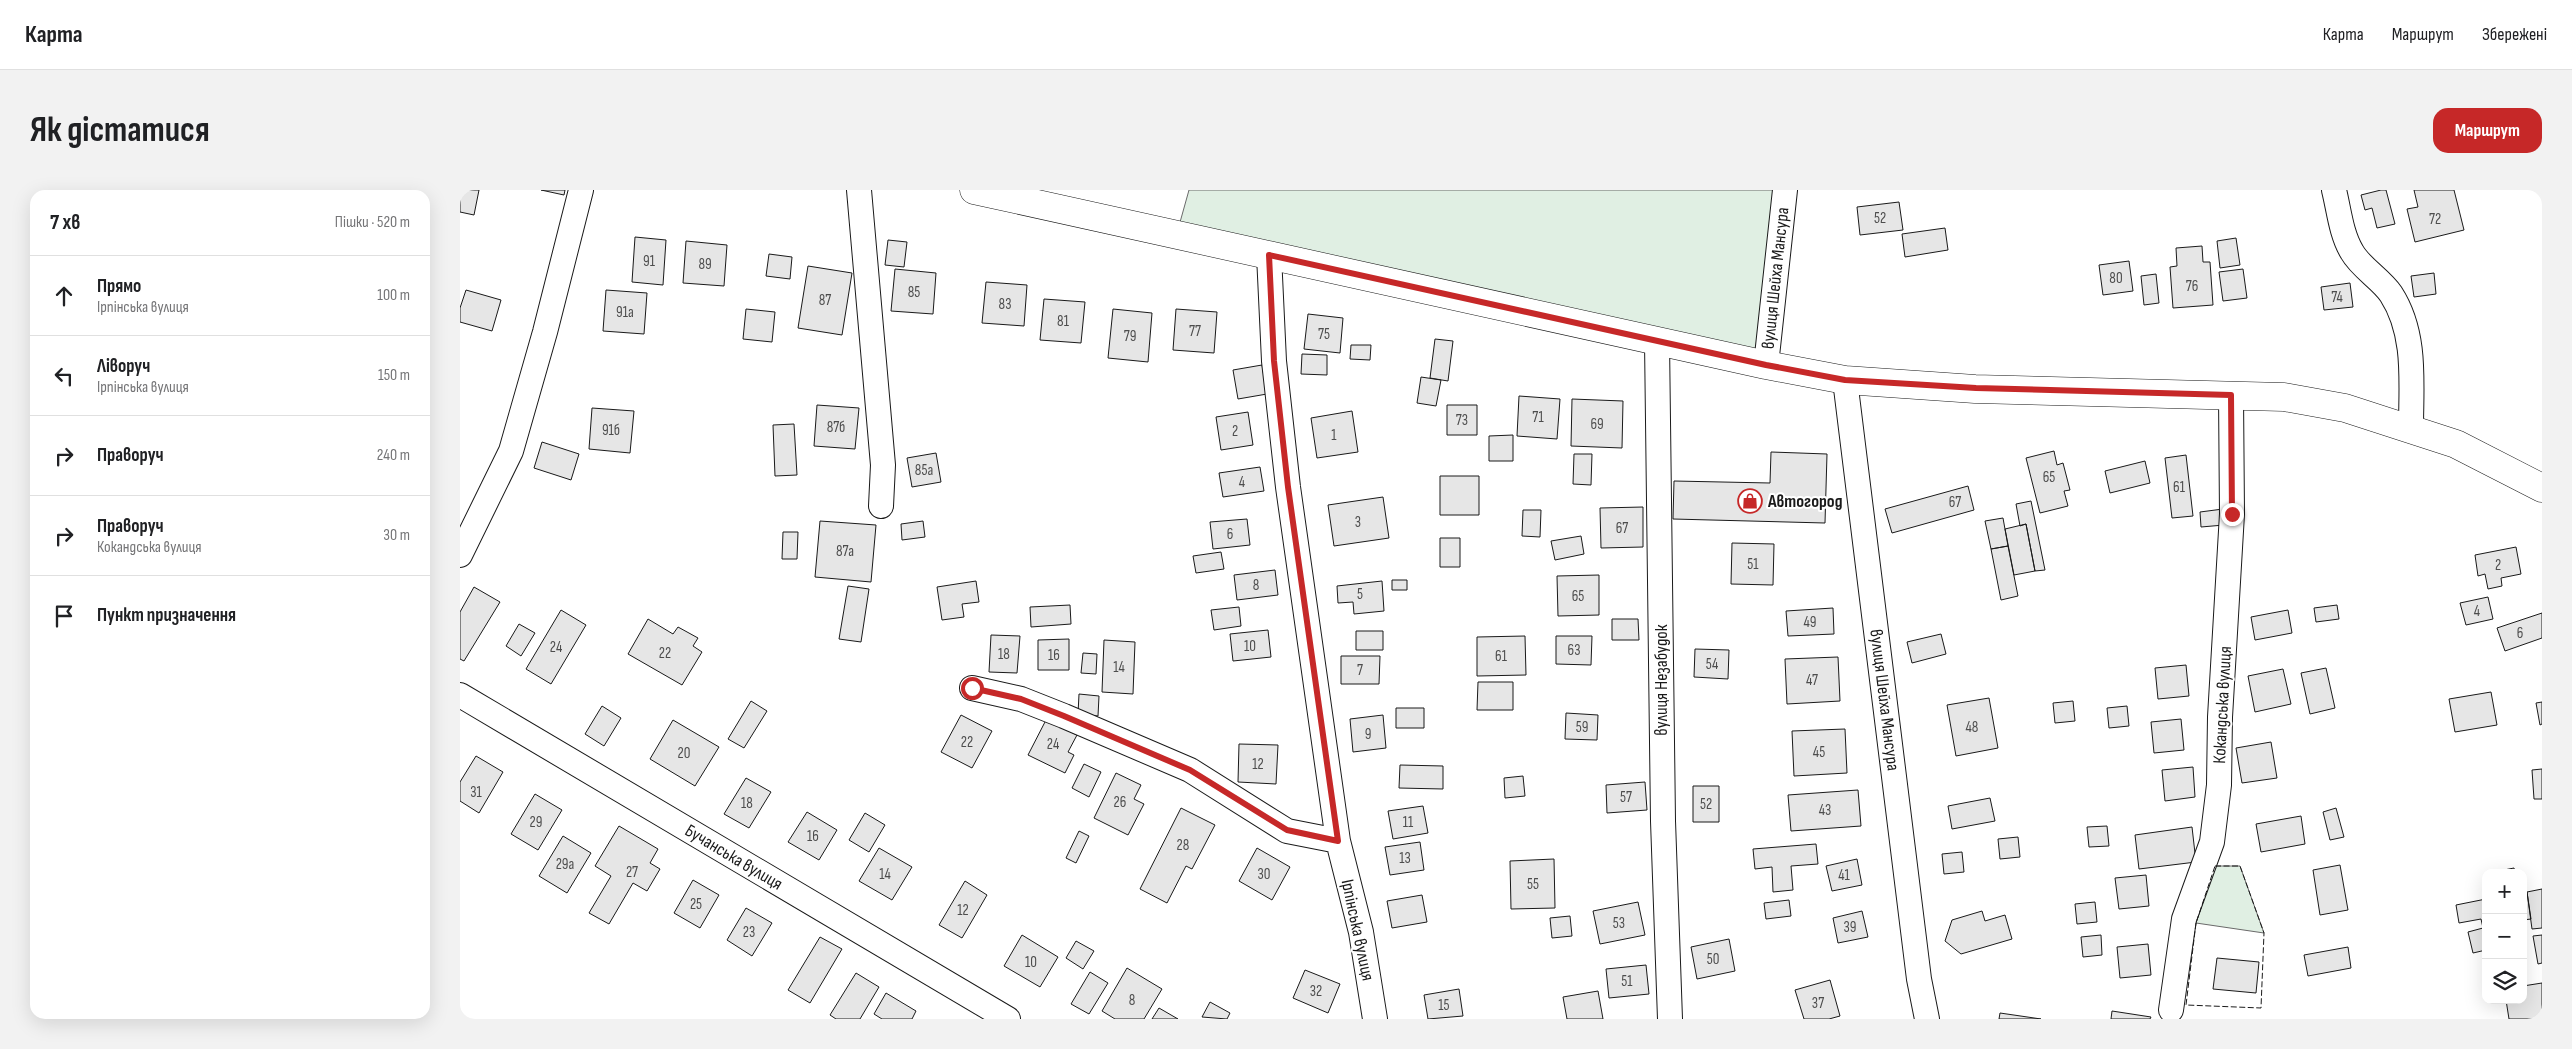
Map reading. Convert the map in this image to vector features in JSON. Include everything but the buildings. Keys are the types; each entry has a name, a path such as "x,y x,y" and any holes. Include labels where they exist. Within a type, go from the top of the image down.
{"main road":[{"path":"974,190 1657,342 1845,380 1976,388 2284,397 2345,408 2456,444 2542,488"}],"street":[{"path":"460,555 510,451 545,332 581,190"},
{"path":"859,190 883,465 880,506"},
{"name":"вулиця Шейха Мансура","path":"1766,365 1785,190"},
{"path":"2334,190 2345,236 2353,254 2391,294 2404,323 2411,352 2411,428"},
{"name":"Ірпінська вулиця","path":"1269,255 1274,361 1288,487 1338,841 1361,932 1375,1019"},
{"name":"вулиця Незабудок","path":"1657,342 1663,822 1670,1019"},
{"name":"вулиця Шейха Мансура","path":"1845,380 1919,979 1927,1019"},
{"name":"Кокандська вулиця","path":"2171,1010 2184,920 2212,842 2218,785 2220,717 2232,514 2231,395"},
{"path":"972,688 1021,699 1064,716 1190,770 1287,830 1338,841"},
{"name":"Бучанська вулиця","path":"460,695 1008,1019"}],"green space":[{"path":"1189,190 1785,190 1766,365 1177,233"},
{"path":"2215,866 2240,866 2264,933 2196,923"}],"fence":[{"path":"2215,866 2240,866 2264,933 2261,1008 2186,1005 2196,923 2215,866"}],"place":[{"name":"Автогород","path":"1750,501"}],"route":[{"path":"972,688 1021,699 1064,716 1190,770 1287,830 1338,841 1288,487 1274,361 1269,255 1766,365 1845,380 1976,388 2174,395 2231,395 2232,514"}]}
